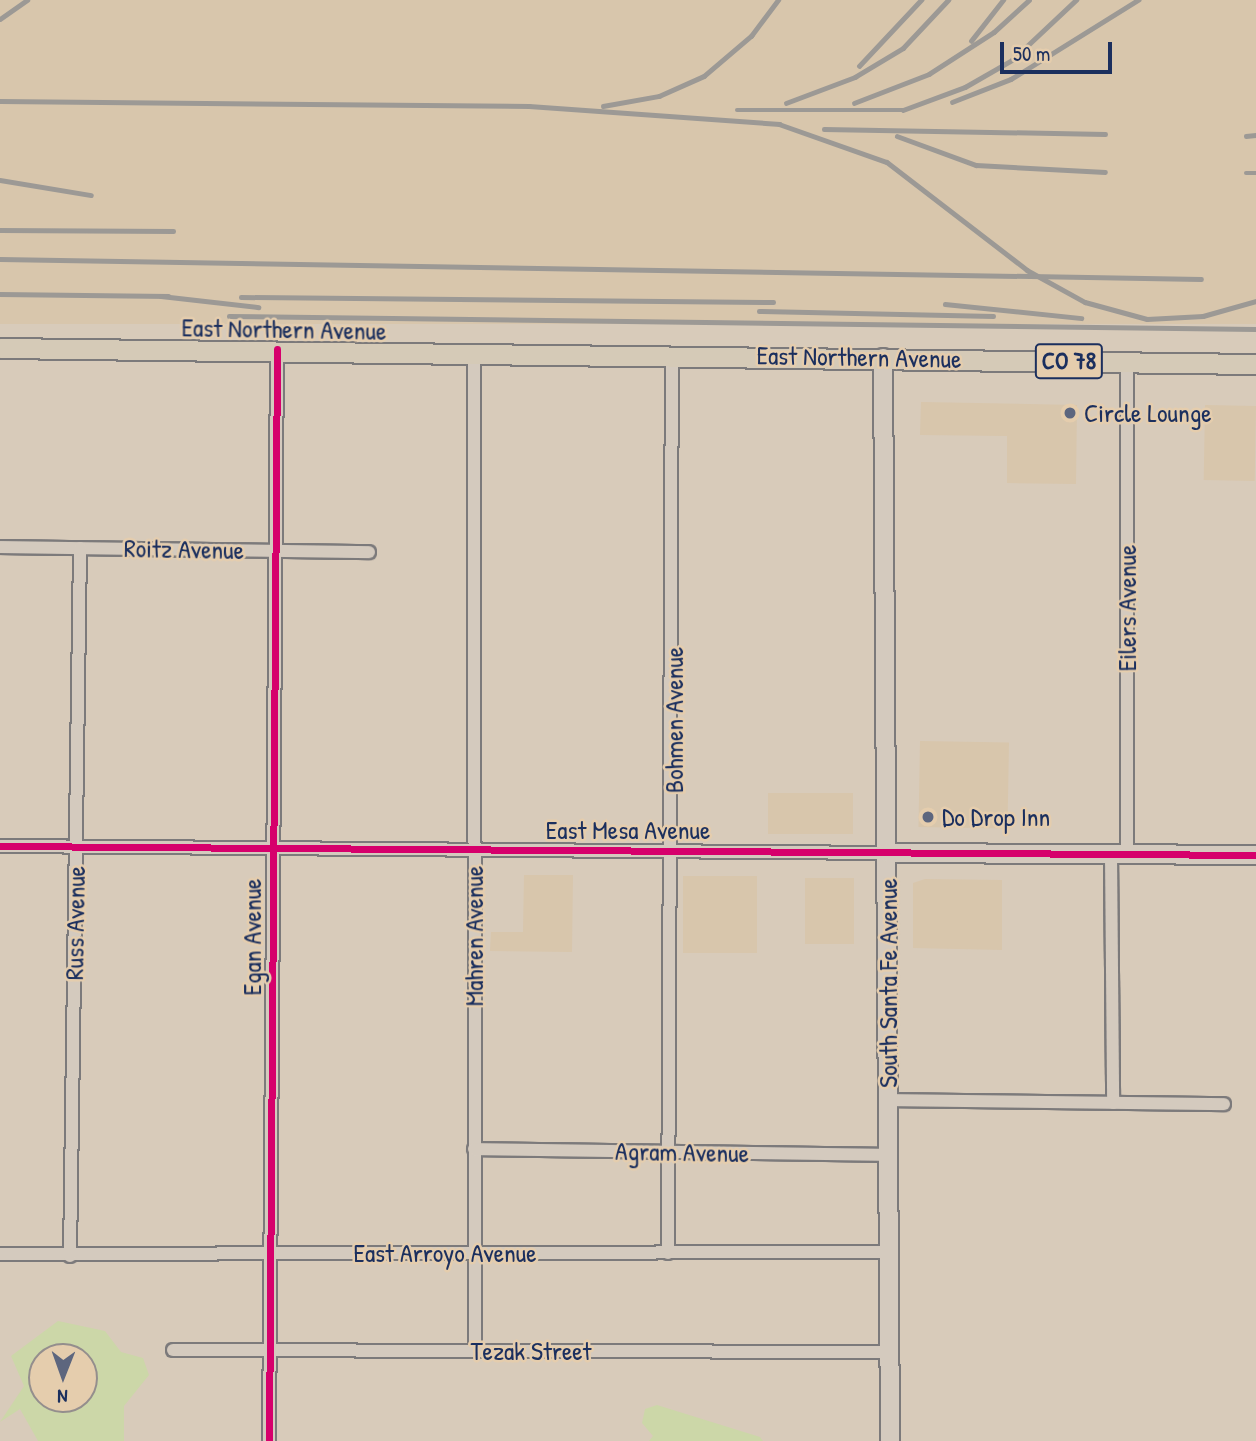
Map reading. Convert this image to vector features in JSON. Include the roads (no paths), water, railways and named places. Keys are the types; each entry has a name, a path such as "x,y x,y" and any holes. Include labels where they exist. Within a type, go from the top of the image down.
{"main road":[{"name":"East Northern Avenue","path":"0,348 672,354 1256,364"}],"street":[{"name":"Egan Avenue","path":"270,1441 277,349"},
{"name":"Mahren Avenue","path":"474,352 475,1351"},
{"name":"Bohmen Avenue","path":"668,1253 674,851 672,354"},
{"name":"South Santa Fe Avenue","path":"883,358 890,1441"},
{"name":"Eilers Avenue","path":"1114,1103 1127,362"},
{"name":"Roitz Avenue","path":"0,547 369,552"},
{"name":"Russ Avenue","path":"70,1256 80,548"},
{"name":"East Mesa Avenue","path":"0,846 1256,855"},
{"path":"889,1100 1224,1104"},
{"name":"Agram Avenue","path":"474,1149 890,1155"},
{"name":"East Arroyo Avenue","path":"0,1254 70,1256 271,1252 890,1252"},
{"name":"Tezak Street","path":"173,1350 890,1352"}],"railway":[{"path":"0,19 27,0"},
{"path":"603,106 659,96 704,76 751,36 778,0"},
{"path":"859,66 921,0"},
{"path":"786,103 855,77 903,48 948,0"},
{"path":"971,41 1003,0"},
{"path":"854,103 929,74 994,32 1029,0"},
{"path":"737,110 903,110 965,87 1012,60 1076,0"},
{"path":"952,102 1011,79 1138,0"},
{"path":"0,101 529,106 779,124 887,162 1027,270 1085,302 1147,319 1203,316 1256,301"},
{"path":"824,129 1105,134"},
{"path":"1246,136 1256,135"},
{"path":"897,136 976,165 1105,172"},
{"path":"1246,173 1256,173"},
{"path":"0,180 91,195"},
{"path":"0,230 173,231"},
{"path":"0,259 1201,279"},
{"path":"0,294 168,296"},
{"path":"161,296 258,307"},
{"path":"241,297 773,302"},
{"path":"945,304 1081,318"},
{"path":"759,311 993,316"},
{"path":"229,316 1256,329"}],"place":[{"name":"Circle Lounge","path":"1070,413"},
{"name":"Do Drop Inn","path":"928,817"}]}
